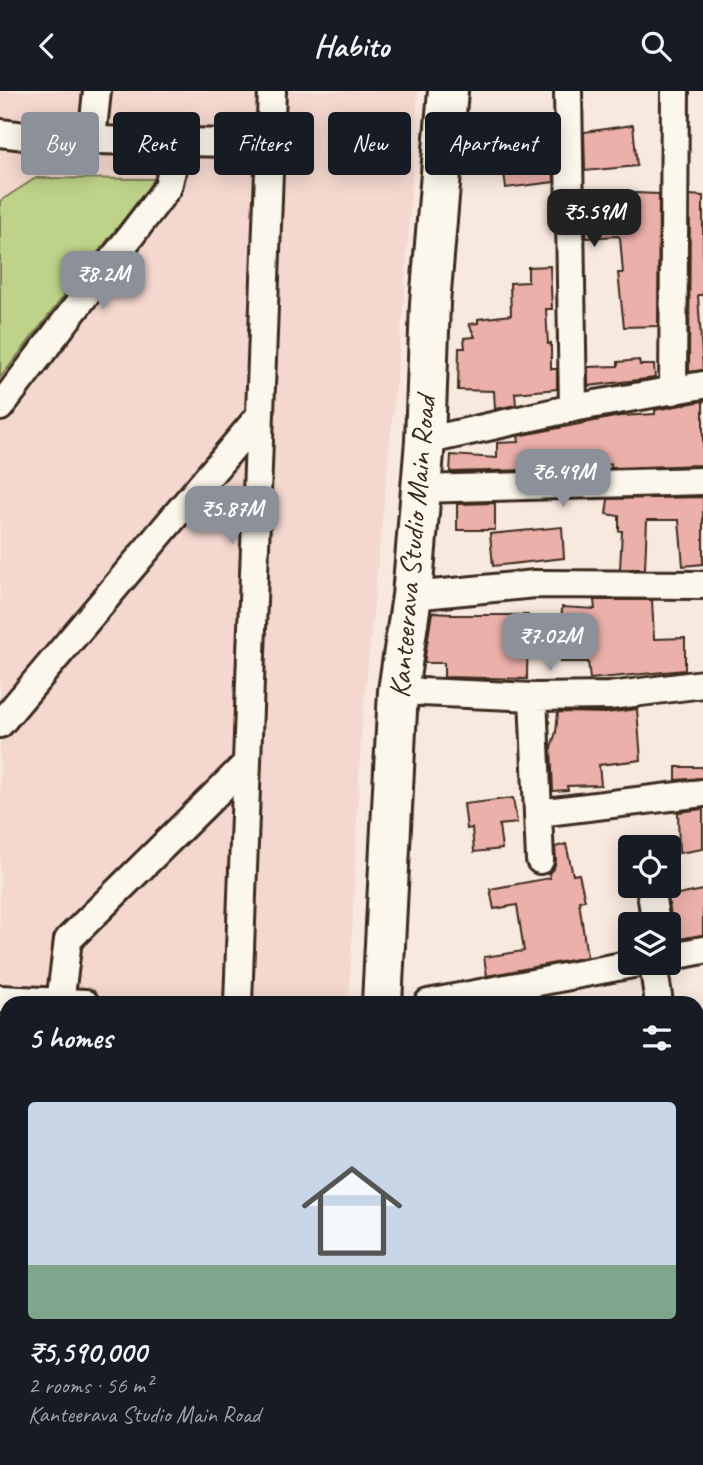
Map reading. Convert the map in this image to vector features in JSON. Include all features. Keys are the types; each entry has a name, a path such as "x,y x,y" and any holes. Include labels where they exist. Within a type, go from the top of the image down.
{"main road":[{"name":"Kanteerava Studio Main Road","path":"382,996 398,691 412,596 425,441 430,303 448,91"}],"street":[{"path":"95,112 97,91"},
{"path":"271,112 272,91"},
{"path":"568,91 573,408"},
{"path":"673,391 676,91"},
{"path":"0,133 21,136"},
{"path":"0,407 168,187 171,175"},
{"path":"238,996 269,175"},
{"path":"425,441 573,408 703,386"},
{"path":"0,724 260,415"},
{"path":"421,489 703,481"},
{"path":"412,596 536,584 703,585"},
{"path":"398,691 533,697 610,696 703,684"},
{"path":"533,697 540,860"},
{"path":"69,996 68,940 247,763"},
{"path":"538,813 703,793"},
{"path":"681,954 703,950"},
{"path":"465,996 618,967"},
{"path":"655,975 658,996"}],"shaded area":[{"path":"0,91 418,91 404,301 361,735 349,996 0,996 0,378 155,180 36,178 0,201"}],"green space":[{"path":"36,178 155,179 0,378 0,201"}],"building":[{"path":"633,125 637,166 585,171 584,132"},
{"path":"504,175 554,175 554,182 506,188"},
{"path":"585,191 659,194 658,326 624,327 618,273 623,273 620,238 586,238"},
{"path":"690,195 703,196 703,295 698,295 703,370 689,372"},
{"path":"550,266 552,309 546,309 548,344 551,343 551,369 557,369 557,389 515,393 516,405 495,409 494,391 458,390 459,348 465,348 464,338 475,337 469,324 478,323 478,319 511,315 510,283 528,282 528,267"},
{"path":"639,360 640,365 654,365 655,378 588,386 588,367 618,366 618,362"},
{"path":"703,401 703,465 611,468 611,464 567,469 450,472 451,455 497,458 497,443 519,442 518,436 620,416 655,414 655,410"},
{"path":"703,497 703,564 683,566 679,520 647,520 645,569 620,569 622,531 619,531 619,516 606,514 608,499"},
{"path":"495,503 495,530 457,530 457,504"},
{"path":"562,527 564,558 493,566 490,534"},
{"path":"594,600 652,600 654,639 685,638 685,670 590,679 588,662 560,662 562,607 595,609"},
{"path":"432,612 451,615 528,615 527,679 444,677 444,663 424,663"},
{"path":"637,709 641,760 599,765 601,785 567,786 568,790 553,791 551,748 558,712 606,713"},
{"path":"676,767 703,767 703,778 676,780"},
{"path":"513,798 517,823 499,825 502,849 474,852 472,828 467,829 464,804"},
{"path":"703,809 703,849 681,853 678,812"},
{"path":"566,844 573,875 579,874 585,900 579,901 587,957 487,976 484,957 524,951 517,905 494,909 490,889 550,878 549,873 556,860 555,847"},
{"path":"703,890 703,935 681,939 681,912 670,912 668,898 681,898 681,894"}]}
